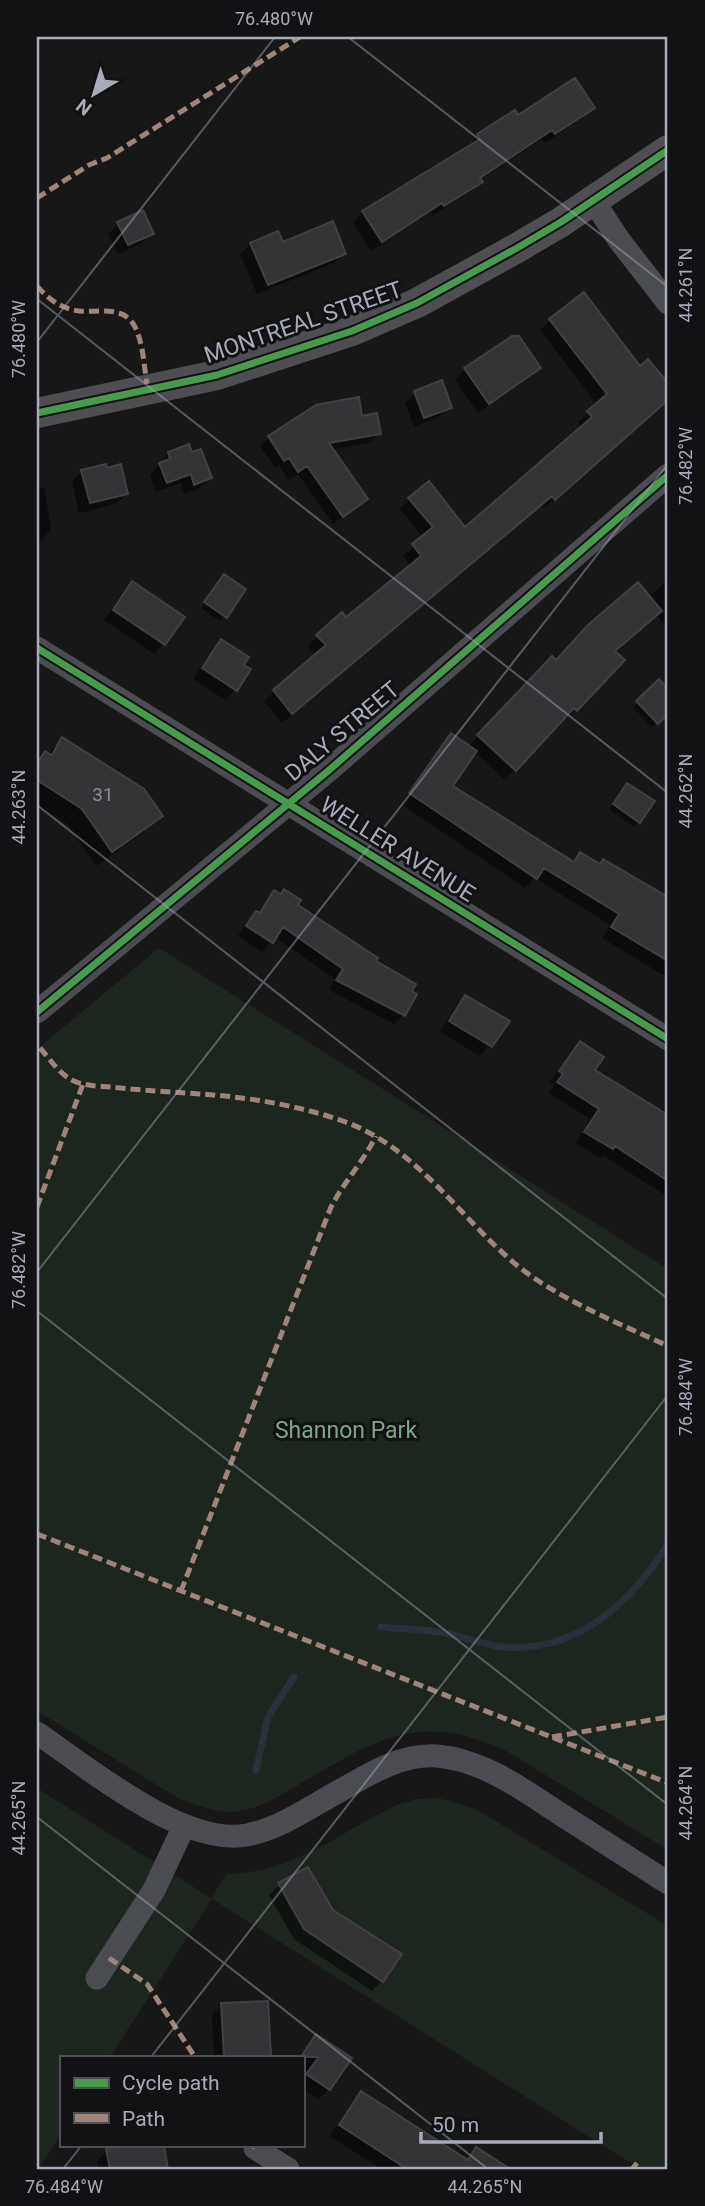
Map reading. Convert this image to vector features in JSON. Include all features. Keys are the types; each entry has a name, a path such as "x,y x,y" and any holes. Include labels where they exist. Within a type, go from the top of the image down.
{"main road":[{"name":"MONTREAL STREET","path":"37,413 217,375 352,331 439,291 528,242 668,150"}],"street":[{"path":"593,200 619,240 668,303"},
{"name":"DALY STREET","path":"37,1012 328,771 668,475"},
{"name":"WELLER AVENUE","path":"37,648 668,1039"},
{"path":"37,1733 131,1796 184,1826 231,1836 261,1832 377,1770 414,1758 436,1756 475,1765 497,1775 668,1883"},
{"path":"97,1978 154,1890 184,1826"},
{"path":"255,2148 288,2169"}],"green space":[{"name":"Shannon Park","path":"159,948 668,1269 668,1850 508,1752 477,1739 449,1733 423,1732 398,1736 350,1755 264,1803 247,1810 228,1812 181,1800 37,1711 37,1049"},
{"path":"37,1788 211,1898 227,1874 276,1866 317,1849 399,1804 417,1799 438,1798 476,1809 668,1926 668,2169 640,2169 212,1899 111,2056 60,2056 60,2136 37,2169"}],"building":[{"path":"575,78 595,108 555,134 552,130 480,178 483,182 444,206 442,203 382,242 362,211 480,139 477,134 515,110 518,115"},
{"path":"143,210 154,234 128,245 117,222"},
{"path":"333,221 346,254 268,285 250,243 278,231 283,242"},
{"path":"584,292 640,366 648,359 668,383 668,400 555,500 552,496 292,714 273,690 326,645 316,635 342,612 346,617 421,556 412,544 433,527 408,498 429,481 465,527 592,417 587,411 607,394 549,319"},
{"path":"512,336 519,336 541,368 489,404 464,368"},
{"path":"442,380 452,408 424,418 414,391"},
{"path":"359,397 362,416 377,413 381,434 329,443 368,499 343,517 307,466 298,472 289,458 284,461 268,436 316,405"},
{"path":"189,444 192,452 201,449 212,478 194,485 191,474 167,483 159,463 170,459 168,452"},
{"path":"106,464 107,468 121,464 128,494 90,503 81,470"},
{"path":"224,574 246,589 227,618 204,602"},
{"path":"132,581 185,617 165,645 113,610"},
{"path":"638,582 662,611 615,651 625,660 577,711 574,708 516,771 477,735 552,656 556,660 588,625"},
{"path":"221,639 249,657 244,665 251,669 237,691 202,668"},
{"path":"659,679 668,689 668,714 658,724 636,701"},
{"path":"451,733 477,751 453,786 574,862 580,852 600,864 603,859 668,897 668,961 611,927 619,914 544,868 537,879 409,793"},
{"path":"62,737 144,789 163,816 112,852 82,809 37,780 37,764 45,751 52,755"},
{"path":"627,783 655,801 640,823 613,804"},
{"path":"284,889 301,900 298,905 378,958 376,961 416,984 412,991 417,994 405,1016 336,980 343,969 283,927 273,943 246,926 256,911 260,913 274,890 281,894"},
{"path":"465,995 510,1021 492,1047 449,1021"},
{"path":"580,1041 604,1057 595,1070 668,1115 668,1181 615,1146 613,1149 584,1132 599,1109 557,1082 563,1074 559,1071"},
{"path":"308,1867 333,1910 402,1954 383,1982 304,1929 278,1883"},
{"path":"268,2001 271,2056 224,2056 221,2003"},
{"path":"316,2034 352,2058 330,2090 306,2074 319,2057 302,2056"},
{"path":"361,2091 468,2160 476,2147 510,2169 407,2169 339,2125"},
{"path":"164,2146 168,2169 110,2169 106,2149"}],"waterway":[{"path":"381,1627 437,1632 503,1647 530,1647 555,1642 600,1620 620,1604 638,1585 668,1544"},
{"path":"256,1770 268,1717 294,1677"}],"marked path":[{"path":"37,198 89,165 107,158 300,37"},
{"path":"37,286 61,306 79,311 116,312 129,319 140,340 148,390"},
{"path":"40,1048 64,1075 83,1084 271,1102 340,1120 367,1132 415,1165 497,1248 535,1279 591,1311 668,1346"},
{"path":"37,1207 83,1084"},
{"path":"181,1591 331,1207 376,1136"},
{"path":"37,1534 668,1783"},
{"path":"552,1737 668,1717"},
{"path":"109,1958 147,1984 194,2056"},
{"path":"632,2169 637,2163"}],"cycle path":[{"path":"37,413 217,375 352,331 417,303 517,248 561,222 668,150"},
{"path":"37,1012 328,771 668,475"},
{"path":"37,648 668,1039"}]}
